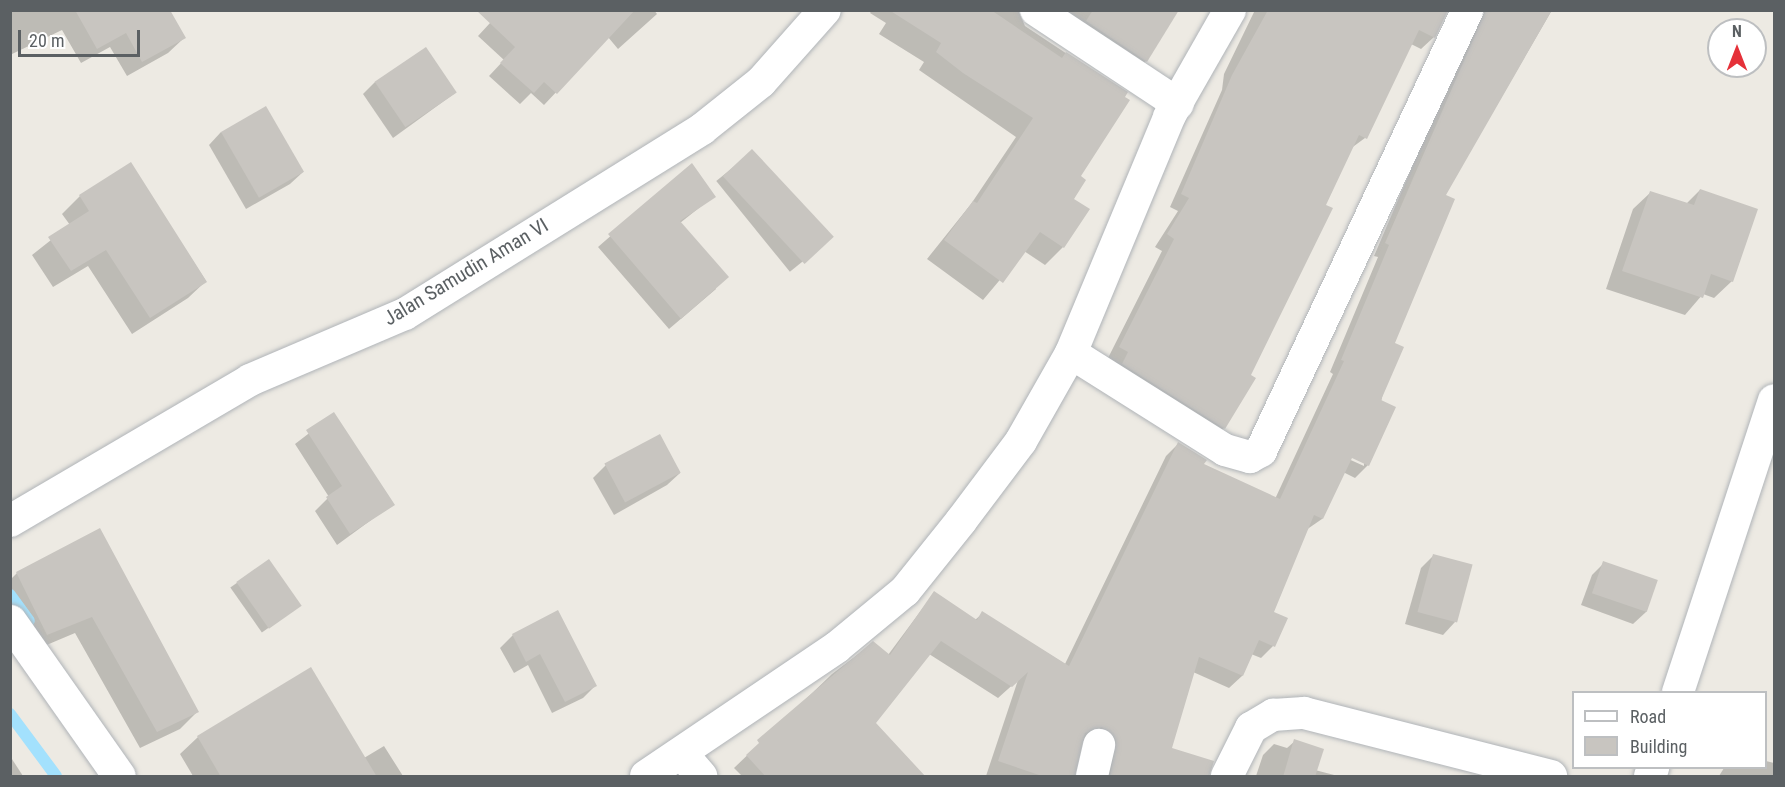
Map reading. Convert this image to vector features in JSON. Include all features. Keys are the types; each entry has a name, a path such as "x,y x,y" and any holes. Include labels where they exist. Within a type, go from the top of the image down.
{"street":[{"name":"Jalan Samudin Aman VI","path":"10,521 249,380 405,314 702,129 761,82 825,10"},
{"path":"1036,10 1178,104"},
{"path":"646,777 692,766 905,591 1021,441 1071,353 1178,104 1230,10"},
{"path":"1071,353 1225,450 1250,457 1261,451 1468,10"},
{"path":"1679,691 1774,400"},
{"path":"10,621 118,777"},
{"path":"1227,777 1251,728 1273,715 1304,713 1551,777"},
{"path":"1092,777 1099,745"}],"building":[{"path":"75,10 170,10 186,38 142,62 126,33 97,49"},
{"path":"476,10 635,10 557,94 544,82 534,93 500,63 515,47"},
{"path":"889,10 991,10 1062,58 1066,52 1128,92 1125,97 1130,100 1081,176 1086,180 1074,199 1090,209 1064,248 1040,232 1003,283 944,240 973,201 977,203 1033,118 963,73 936,52 941,43"},
{"path":"1093,10 1179,10 1147,62 1086,21"},
{"path":"1268,10 1448,10 1435,38 1419,30 1367,139 1359,135 1326,205 1333,208 1251,375 1256,378 1225,429 1122,364 1128,352 1119,347 1174,239 1167,234 1189,198 1181,194 1232,75"},
{"path":"1486,10 1552,10 1446,195 1455,199 1395,343 1404,347 1381,400 1396,407 1369,466 1352,458 1323,519 1314,515 1274,612 1288,618 1275,647 1259,640 1243,676 1199,657 1172,748 1214,761 1209,777 1110,777 1116,740 1102,727 1085,733 1075,777 1045,777 998,761 1028,672 1012,687 941,641 876,723 926,777 766,777 746,755 759,743 757,740 873,641 890,655 934,591 977,620 982,611 1069,666 1178,442 1207,460 1204,464 1280,499 1344,361 1341,360 1389,245 1385,243"},
{"path":"426,47 457,93 405,127 375,82"},
{"path":"266,106 304,172 259,198 221,132"},
{"path":"752,149 834,237 805,264 723,176"},
{"path":"131,162 207,282 150,318 106,250 71,271 48,237 89,211 79,195"},
{"path":"692,163 716,197 680,221 729,277 681,319 608,234"},
{"path":"1700,189 1758,209 1733,282 1711,274 1703,298 1622,271 1650,191 1694,205"},
{"path":"334,412 395,505 350,534 326,497 342,486 306,430"},
{"path":"660,434 681,473 625,502 604,464"},
{"path":"100,528 199,712 157,732 92,617 47,635 16,572"},
{"path":"1433,554 1473,565 1457,623 1417,612"},
{"path":"269,559 302,606 269,629 236,582"},
{"path":"1603,561 1658,580 1647,612 1592,593"},
{"path":"558,610 597,686 565,702 540,654 526,662 512,634"},
{"path":"311,667 377,777 221,777 197,736"},
{"path":"1294,739 1324,749 1315,777 1283,777"}],"waterway":[{"path":"10,595 29,621"},
{"path":"10,714 56,776"}]}
